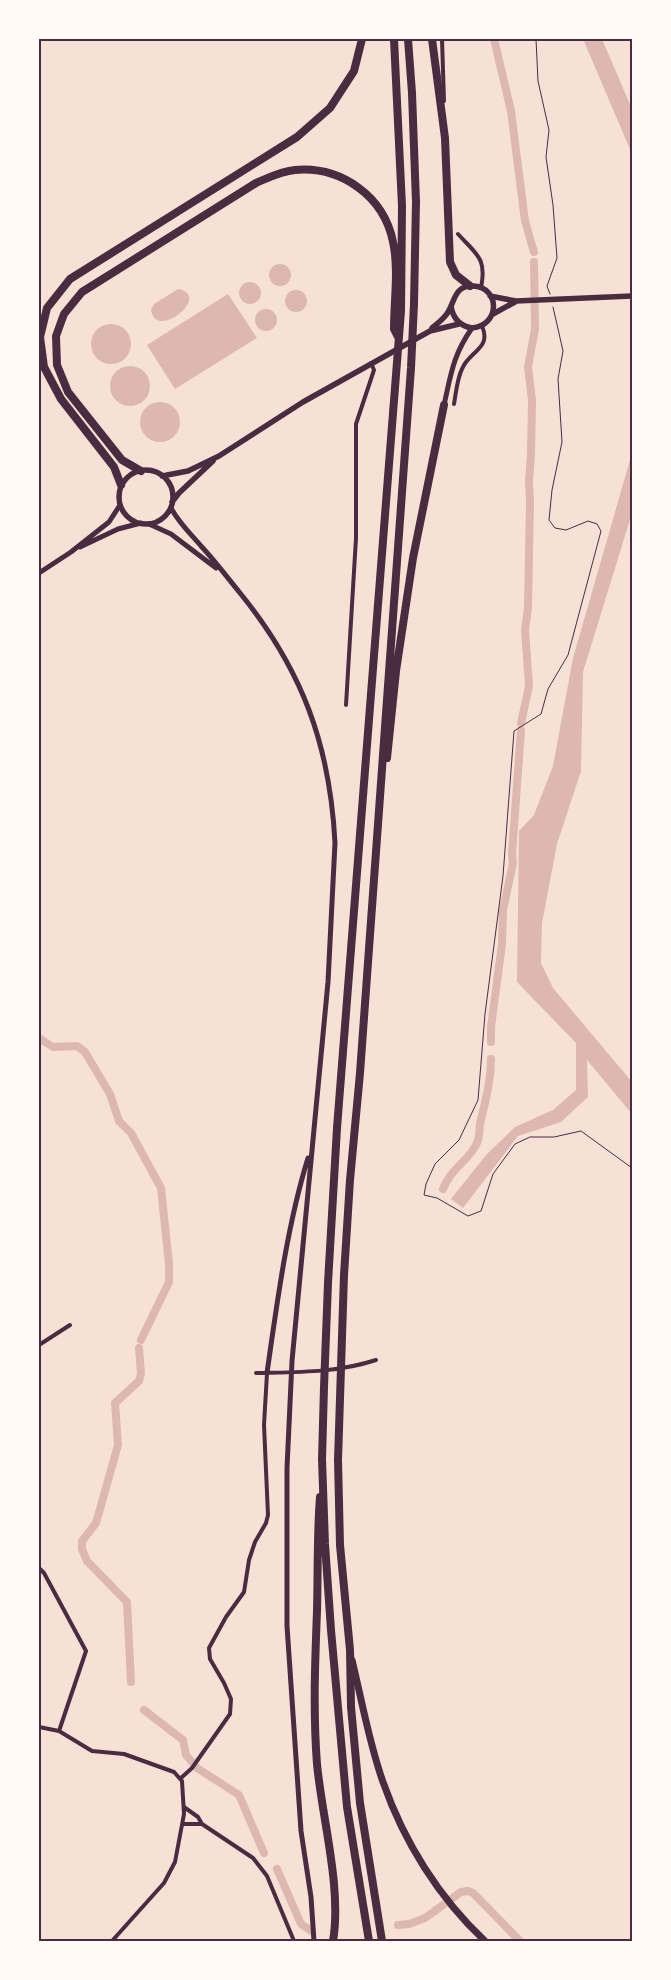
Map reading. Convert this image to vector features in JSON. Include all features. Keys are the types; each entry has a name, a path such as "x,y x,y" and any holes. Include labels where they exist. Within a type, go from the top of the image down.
{"highway":[{"path":"121,485 114,467 62,399 44,367 40,337 47,308 70,279 296,137 330,108 354,71 362,39"},
{"path":"394,39 402,206 397,322"},
{"path":"382,1941 360,1803 351,1707 350,1650 340,1545 338,1460 350,1180 360,1072 412,368 416,202 408,39"},
{"path":"432,39 445,138 450,262 456,276 470,286"},
{"path":"141,471 122,460 68,392 57,365 56,336 64,314 82,292 256,183 294,170 315,170 340,176 358,187 375,202 387,221 394,242 398,338 335,1157 324,1362 314,1669 318,1765 334,1888 335,1928 333,1941"},
{"path":"377,826 411,567 444,405"},
{"path":"322,1459 327,1572 347,1808 369,1941"},
{"path":"350,1650 376,1762 401,1825 415,1852 451,1905 485,1941"}],"main road":[{"path":"162,476 188,471 219,456 303,402 430,330 446,315 455,295 464,288 470,286 481,288 490,296 516,302 632,296"},
{"path":"430,330 459,324 472,328 482,326 487,323 493,314 494,308 490,296"},
{"path":"493,314 516,302"},
{"path":"451,306 455,319 459,324"},
{"path":"171,505 171,488 162,476 148,470 131,474 121,485 120,505 128,517 141,524 149,524 160,520 171,505 179,493 219,456"}],"street":[{"path":"442,39 445,138"},
{"path":"458,234 481,259 484,270 481,288"},
{"path":"454,404 463,366 485,341 486,334 482,326"},
{"path":"444,405 456,356 472,328"},
{"path":"346,705 356,538 356,424 374,370 371,364"},
{"path":"39,573 71,552 109,522 120,505"},
{"path":"171,505 181,524 263,621 282,651 302,689 313,718 323,754 331,799 335,843 328,982 292,1361 288,1468 287,1626 301,1830 312,1897 314,1941"},
{"path":"71,552 118,528 141,524"},
{"path":"149,524 171,534 194,550 226,577"},
{"path":"180,1778 192,1768 230,1714 231,1699 224,1682 210,1659 209,1648 226,1617 244,1592 255,1542 266,1523 268,1515 264,1425 267,1373 274,1323 296,1209 312,1148"},
{"path":"39,1346 70,1325"},
{"path":"256,1373 316,1372 353,1368 376,1360"},
{"path":"39,1568 44,1573 86,1651 59,1731"},
{"path":"39,1727 59,1731 92,1751 124,1754 174,1772 180,1778 184,1814 175,1862 156,1892 112,1941"},
{"path":"184,1807 198,1817 202,1824 253,1858 267,1876 294,1941"},
{"path":"182,1824 202,1824"}],"path":[{"path":"536,39 538,81 549,130 546,157 553,205 557,258 547,286 550,295"},
{"path":"553,305 563,351 558,379 562,442 552,490 550,520 555,528 566,530 588,521 597,524 601,531 568,655 548,689 542,714 514,732 503,876 484,1014 478,1100 459,1140 435,1164 426,1184 424,1195 437,1198 468,1216 481,1211 493,1174 515,1144 530,1137 554,1137 581,1131 632,1168"}],"shaded area":[{"path":"583,39 602,39 632,109 632,154"},
{"path":"280,264 288,267 291,275 288,283 280,286 272,283 269,275 272,267"},
{"path":"250,282 258,285 261,293 258,301 250,304 242,301 239,293 242,285"},
{"path":"178,289 187,293 189,299 186,307 180,314 171,319 162,321 155,319 151,310 154,304"},
{"path":"296,290 304,293 307,301 304,309 296,312 288,309 285,301 288,293"},
{"path":"228,294 257,338 175,389 147,345"},
{"path":"266,309 274,312 277,320 274,328 266,331 258,328 255,320 258,312"},
{"path":"111,324 125,330 131,344 125,358 111,364 97,358 91,344 97,330"},
{"path":"130,366 144,372 150,386 144,400 130,406 116,400 110,386 116,372"},
{"path":"160,402 174,408 180,422 174,436 160,442 146,436 140,422 146,408"},
{"path":"632,453 632,513 583,672 581,771 557,844 542,923 541,963 553,988 632,1082 632,1114 587,1060 588,1097 561,1122 518,1136 463,1208 451,1199 486,1155 515,1127 553,1110 576,1090 576,1043 517,982 519,831 534,815 553,766 573,658"}],"waterway":[{"path":"494,39 511,111 525,221 534,252"},
{"path":"521,723 529,686 525,630 528,608 532,400 528,367 535,329 534,262"},
{"path":"491,1042 491,1027 502,944 503,910 513,863 512,854 521,730"},
{"path":"39,1038 53,1047 77,1046 85,1052 110,1094 119,1121 131,1133 161,1188 169,1264 169,1282 141,1340"},
{"path":"443,1189 451,1175 474,1149 478,1141 489,1084 491,1059"},
{"path":"131,1682 127,1602 87,1561 82,1549 82,1541 96,1523 118,1445 115,1403 139,1381 141,1374 139,1348"},
{"path":"144,1710 183,1740 186,1755 197,1768 239,1795 264,1853"},
{"path":"277,1869 301,1924 311,1931"},
{"path":"398,1925 409,1924 425,1918 461,1892 468,1891 473,1893 520,1941"}]}
